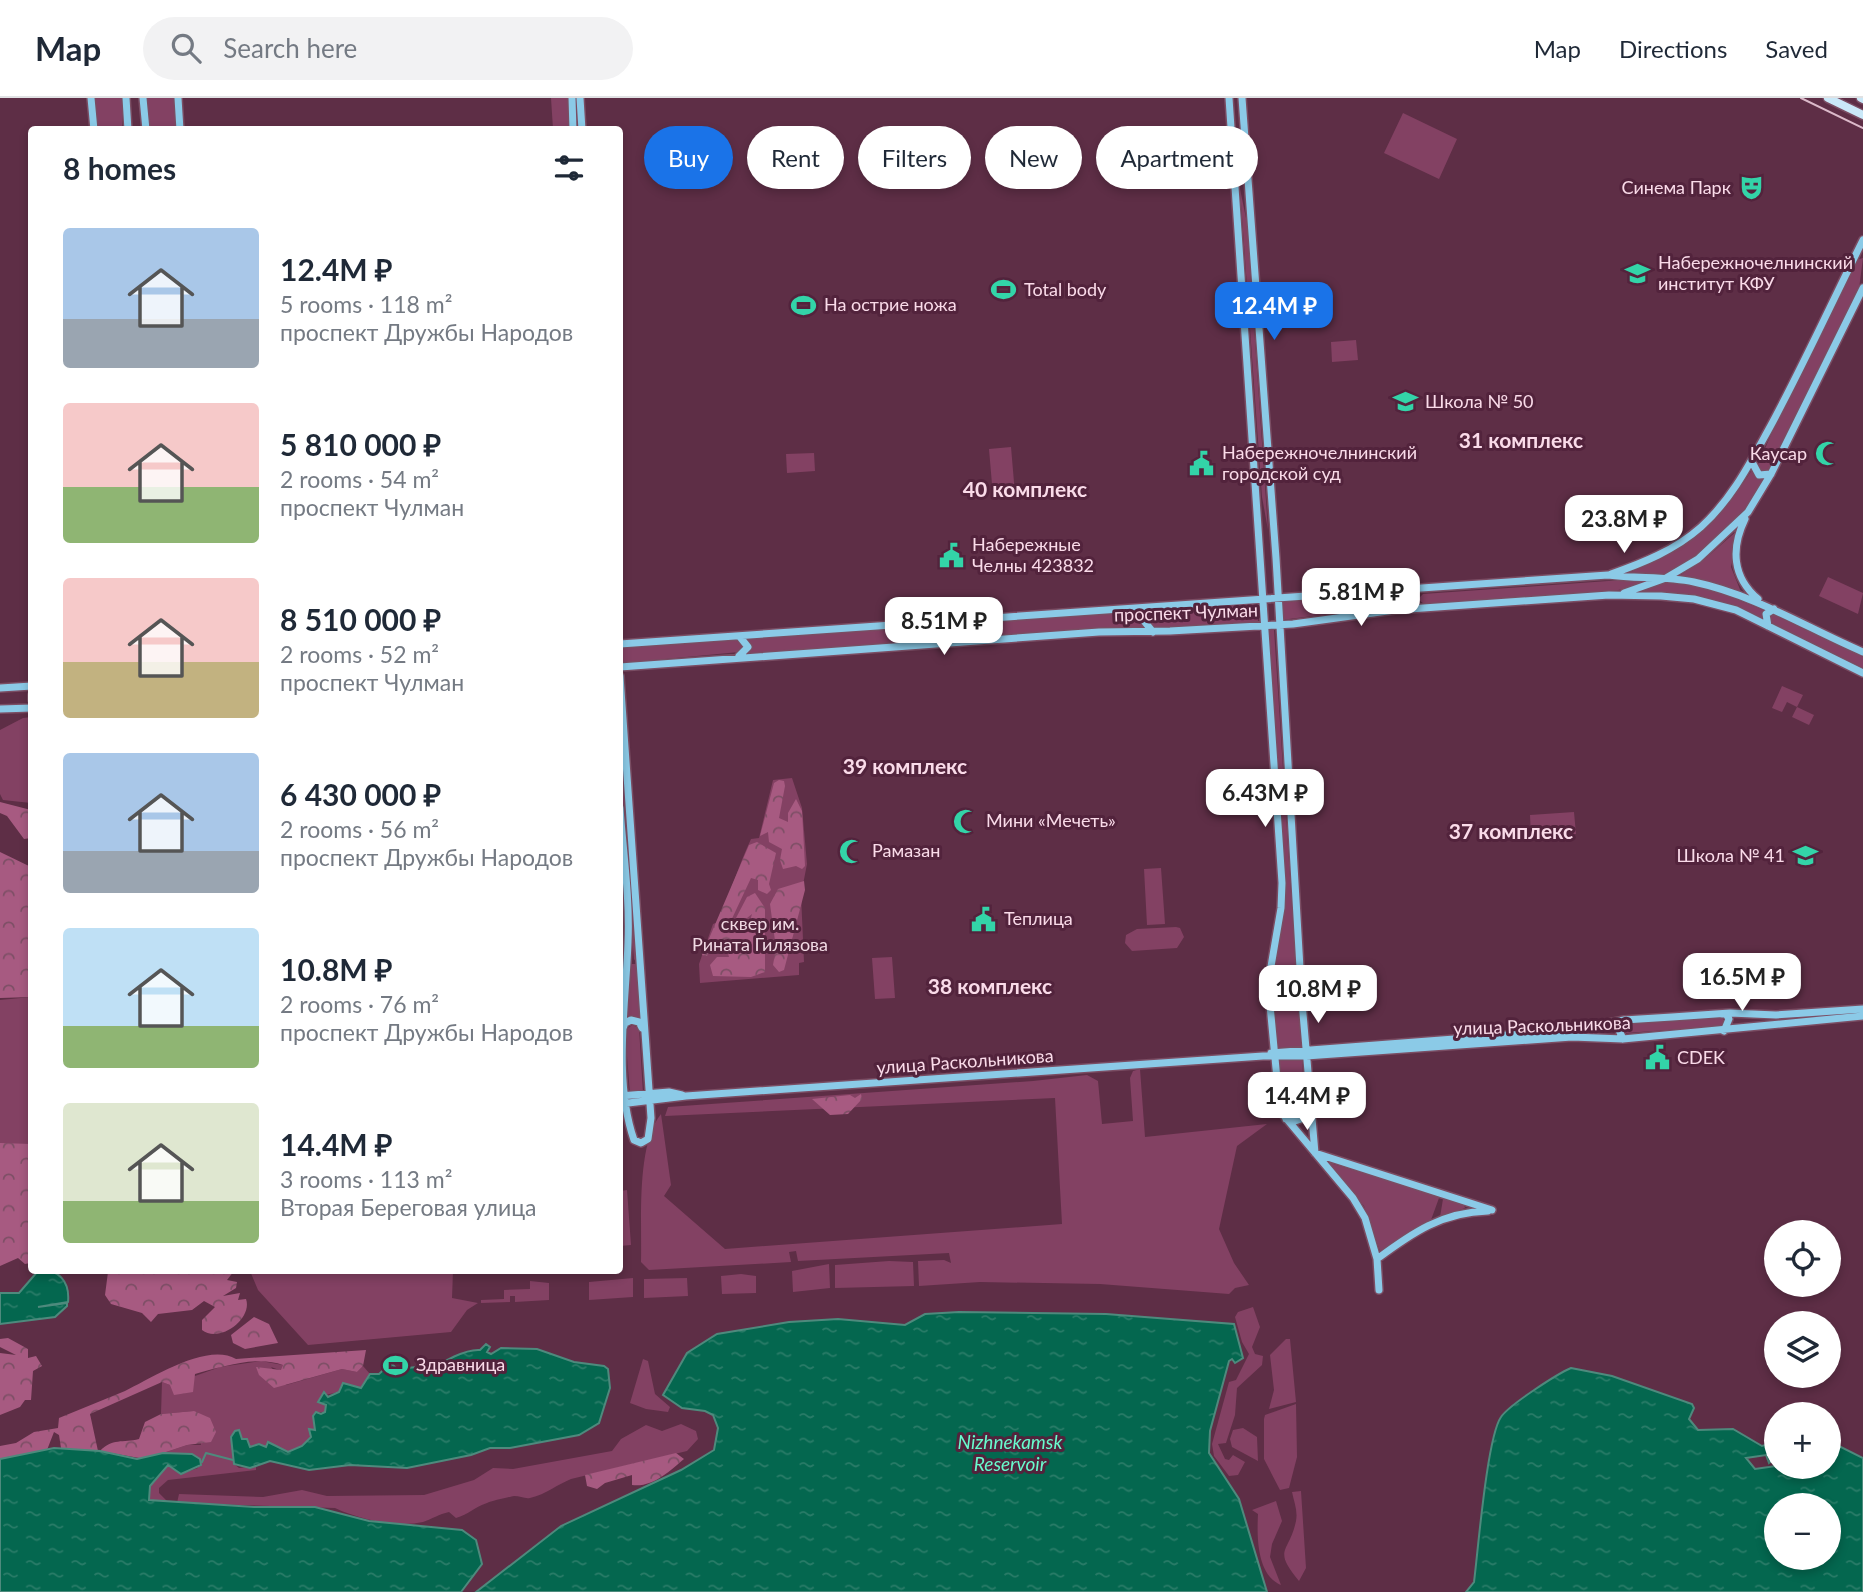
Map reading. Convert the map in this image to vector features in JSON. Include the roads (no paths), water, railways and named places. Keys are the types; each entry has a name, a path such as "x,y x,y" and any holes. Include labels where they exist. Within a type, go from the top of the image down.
{"main road":[{"path":"1828,98 1863,115"}],"street":[{"path":"91,98 94,126"},
{"path":"126,98 128,126"},
{"path":"143,98 146,126"},
{"path":"178,98 180,126"},
{"path":"572,98 573,126"},
{"path":"580,98 582,126"},
{"path":"1229,98 1282,883 1268,984 1280,1111 1353,1198 1368,1225 1377,1259 1379,1290"},
{"path":"1242,98 1278,599 1309,1108 1315,1153"},
{"path":"1236,191 1239,186 1243,187 1251,230"},
{"path":"1608,575 1649,560 1700,528 1729,496 1752,461 1863,240"},
{"path":"1853,260 1863,256"},
{"path":"1763,604 1744,587 1736,566 1741,527 1771,474 1863,288"},
{"path":"1752,461 1753,469 1759,475 1771,474"},
{"path":"1620,594 1666,578 1711,550 1748,512"},
{"path":"1259,528 1266,534 1273,530"},
{"name":"проспект Чулман","path":"623,644 1608,575 1666,578 1711,586 1763,604 1863,652"},
{"path":"1420,590 1415,592 1414,600 1422,608"},
{"path":"1382,592 1389,602 1382,611"},
{"name":"проспект Чулман","path":"623,667 1099,632 1153,632 1279,624 1382,611 1620,594 1694,599 1736,610 1863,673"},
{"path":"1153,632 1144,621 1147,612 1154,608"},
{"path":"1768,626 1766,614 1774,609"},
{"path":"735,657 743,654 748,647 739,637"},
{"path":"0,688 28,686"},
{"path":"0,709 28,708"},
{"path":"623,743 649,1098 650,1131 648,1139 641,1143 634,1140 623,1100"},
{"path":"623,871 627,957 623,1017"},
{"path":"627,957 633,963 639,959"},
{"path":"1270,1004 1273,992 1290,986 1302,1002"},
{"name":"улица Раскольникова","path":"1306,1053 1572,1030 1624,1020 1720,1013 1776,1015 1863,1009"},
{"path":"1720,1013 1727,1014 1729,1020 1724,1031"},
{"name":"улица Раскольникова","path":"623,1100 1306,1053 1572,1037 1623,1039 1724,1031 1777,1022 1863,1016"},
{"path":"623,1029 625,1023 631,1020 639,1022 644,1032"},
{"path":"1623,1039 1618,1028 1624,1020"},
{"path":"1286,1119 1295,1121 1304,1118 1309,1108"},
{"path":"1315,1153 1492,1210 1466,1212 1434,1222 1406,1236 1377,1259"}],"water":[{"path":"35,1274 57,1274 67,1288 68,1302 38,1307 67,1303 55,1317 0,1324 0,1293 19,1293"},
{"name":"Nizhnekamsk Reservoir","path":"925,1314 1106,1314 1234,1324 1243,1358 1235,1363 1232,1359 1229,1361 1210,1431 1209,1453 1239,1499 1267,1592 476,1592 561,1526 681,1470 714,1450 718,1428 713,1415 705,1411 682,1408 663,1395 687,1353 717,1334 789,1322 838,1319 905,1325"},
{"path":"486,1344 490,1347 487,1352 491,1354 501,1348 537,1349 574,1362 604,1366 608,1369 610,1388 599,1423 579,1435 510,1448 490,1448 471,1455 407,1468 350,1465 309,1470 270,1461 250,1468 234,1464 231,1437 235,1431 239,1430 242,1439 247,1439 250,1447 259,1444 266,1447 268,1442 288,1452 302,1446 311,1437 309,1429 315,1430 313,1416 316,1412 325,1412 326,1405 318,1402 324,1392 328,1397 339,1392 343,1383 361,1388 370,1374 379,1374 391,1363 397,1369 417,1367 426,1360 429,1362 428,1370 433,1372 448,1360 468,1351 480,1350"},
{"path":"1571,1368 1612,1376 1692,1404 1694,1408 1689,1419 1698,1430 1733,1429 1764,1445 1764,1455 1746,1458 1755,1469 1764,1468 1764,1479 1841,1479 1841,1447 1863,1458 1863,1592 1466,1592 1474,1582 1487,1470 1496,1429 1506,1412 1545,1383"},
{"path":"54,1448 100,1451 137,1459 163,1453 192,1454 200,1459 201,1465 181,1474 168,1465 150,1486 149,1500 254,1507 315,1507 369,1521 462,1530 476,1540 482,1564 461,1592 0,1592 0,1459"}],"waterway":[{"path":"202,1462 206,1453 233,1460"}],"tram line":[{"path":"1801,98 1863,128"}],"place":[{"name":"Синема Парк","path":"1751,188"},
{"name":"Набережночелнинский институт КФУ","path":"1638,273"},
{"name":"Total body","path":"1004,290"},
{"name":"На острие ножа","path":"804,305"},
{"name":"Школа № 50","path":"1405,402"},
{"name":"Каусар","path":"1827,454"},
{"name":"Набережночелнинский городской суд","path":"1202,463"},
{"name":"Набережные Челны 423832","path":"952,555"},
{"name":"Мини «Мечеть»","path":"966,821"},
{"name":"Рамазан","path":"852,851"},
{"name":"Школа № 41","path":"1805,856"},
{"name":"Теплица","path":"984,919"},
{"name":"CDEK","path":"1657,1058"},
{"name":"Здравница","path":"396,1365"}],"district":[{"name":"31 комплекс","path":"1521,441"},
{"name":"40 комплекс","path":"1025,490"},
{"name":"39 комплекс","path":"905,767"},
{"name":"37 комплекс","path":"1511,832"},
{"name":"38 комплекс","path":"990,987"}],"park label":[{"name":"сквер им. Рината Гилязова","path":"760,934"}]}
